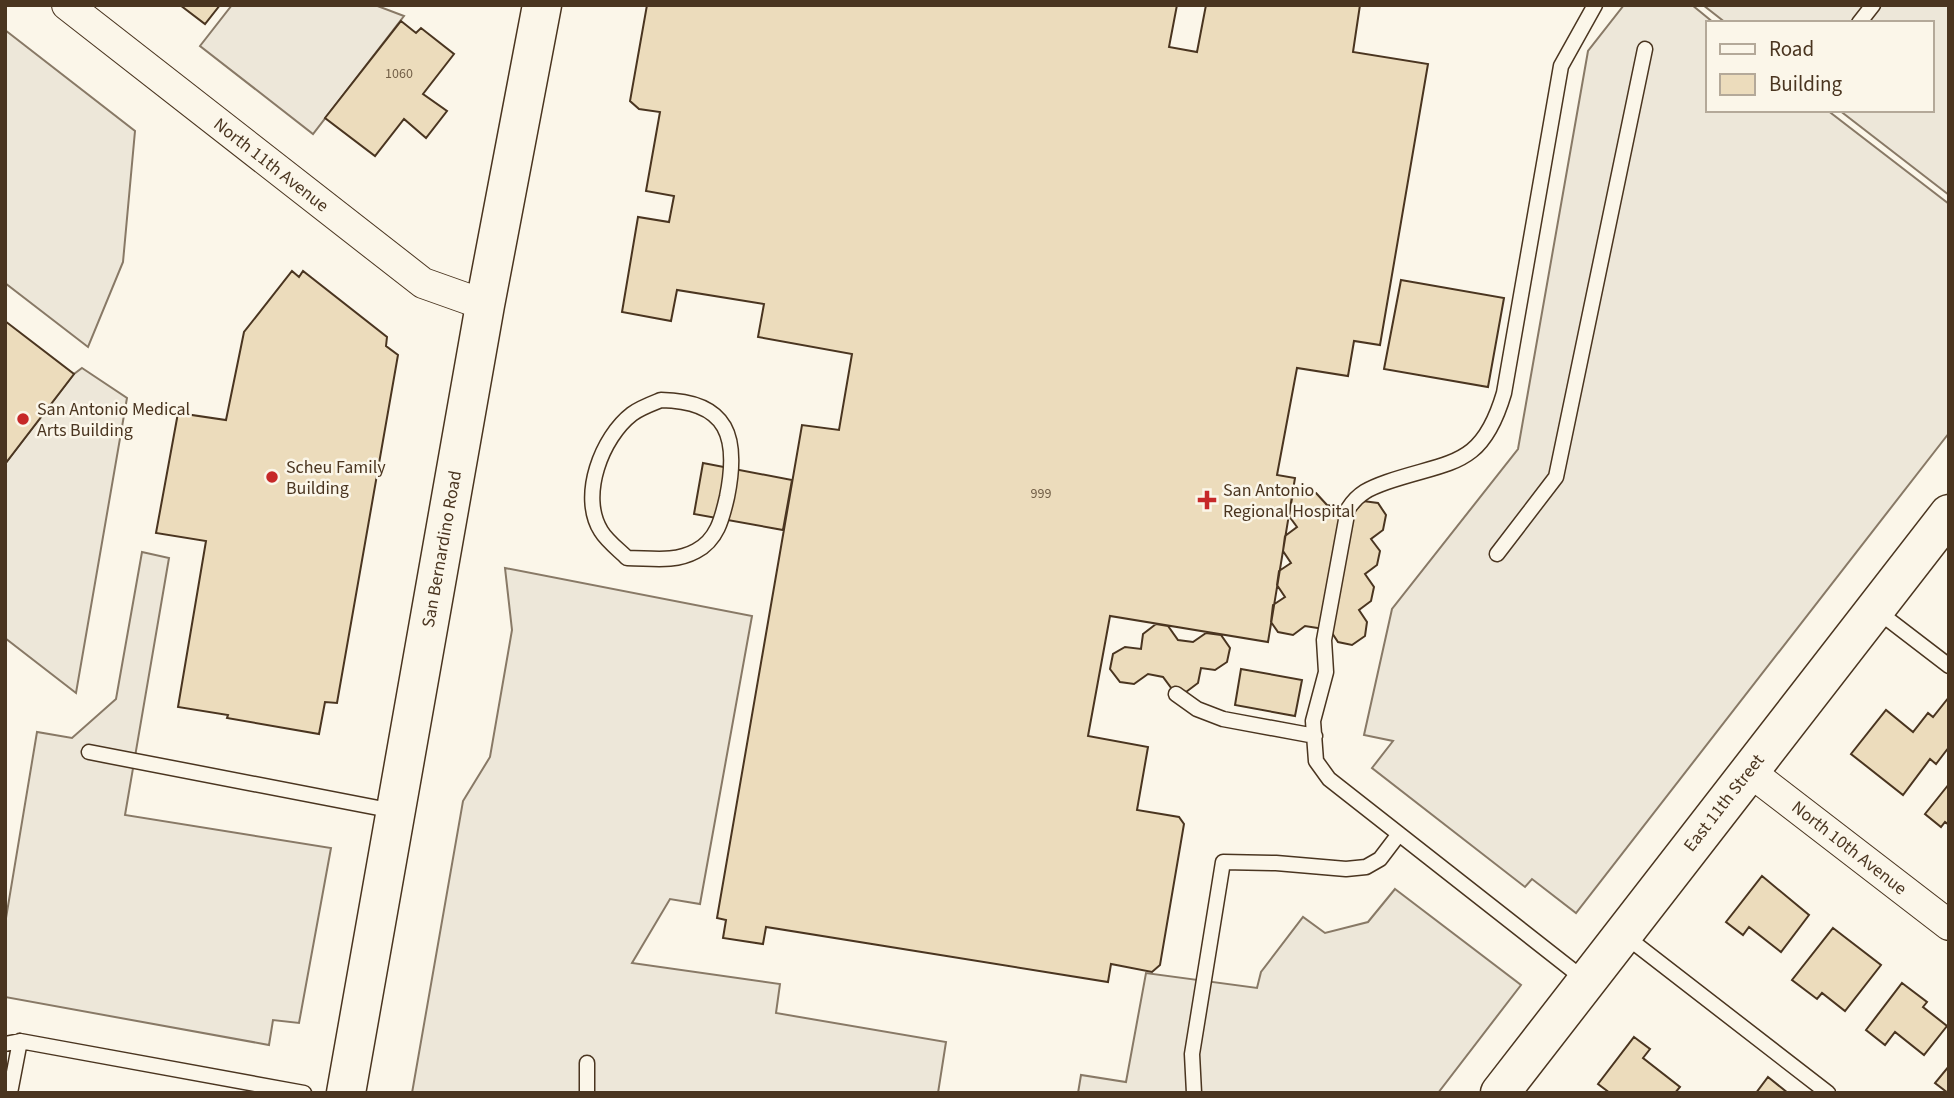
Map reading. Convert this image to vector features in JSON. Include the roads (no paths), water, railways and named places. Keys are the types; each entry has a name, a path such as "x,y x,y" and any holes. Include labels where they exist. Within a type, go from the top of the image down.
{"street":[{"name":"North 11th Avenue","path":"67,5 423,284 485,305"},
{"name":"San Bernardino Road","path":"346,1093 485,305 542,5"},
{"name":"East 11th Street","path":"1500,1093 1949,514"},
{"name":"North 10th Avenue","path":"1749,771 1949,925"}],"lane":[{"path":"1586,981 1329,779 1316,761 1313,721 1326,672 1325,630 1348,509 1356,497 1367,489 1440,468 1468,454 1484,439 1496,421 1504,393 1562,66 1595,5"},
{"path":"1861,21 1873,5"},
{"path":"1497,554 1556,477 1645,49"},
{"path":"661,400 685,400 722,423 730,436 732,469 722,519 713,536 695,552 662,560 627,558 601,531 593,511 594,478 608,440 632,414 661,400"},
{"path":"1875,609 1949,666"},
{"path":"1177,694 1197,709 1223,719 1315,736"},
{"path":"89,752 396,811"},
{"path":"1194,1093 1192,1054 1223,862 1346,869 1366,867 1380,859 1399,834"},
{"path":"1623,934 1828,1093"},
{"path":"10,1093 13,1042 304,1093"},
{"path":"587,1063 587,1093"}],"place":[{"name":"San Antonio Medical Arts Building","path":"23,419"},
{"name":"Scheu Family Building","path":"272,477"},
{"name":"San Antonio Regional Hospital","path":"1207,500"}]}
